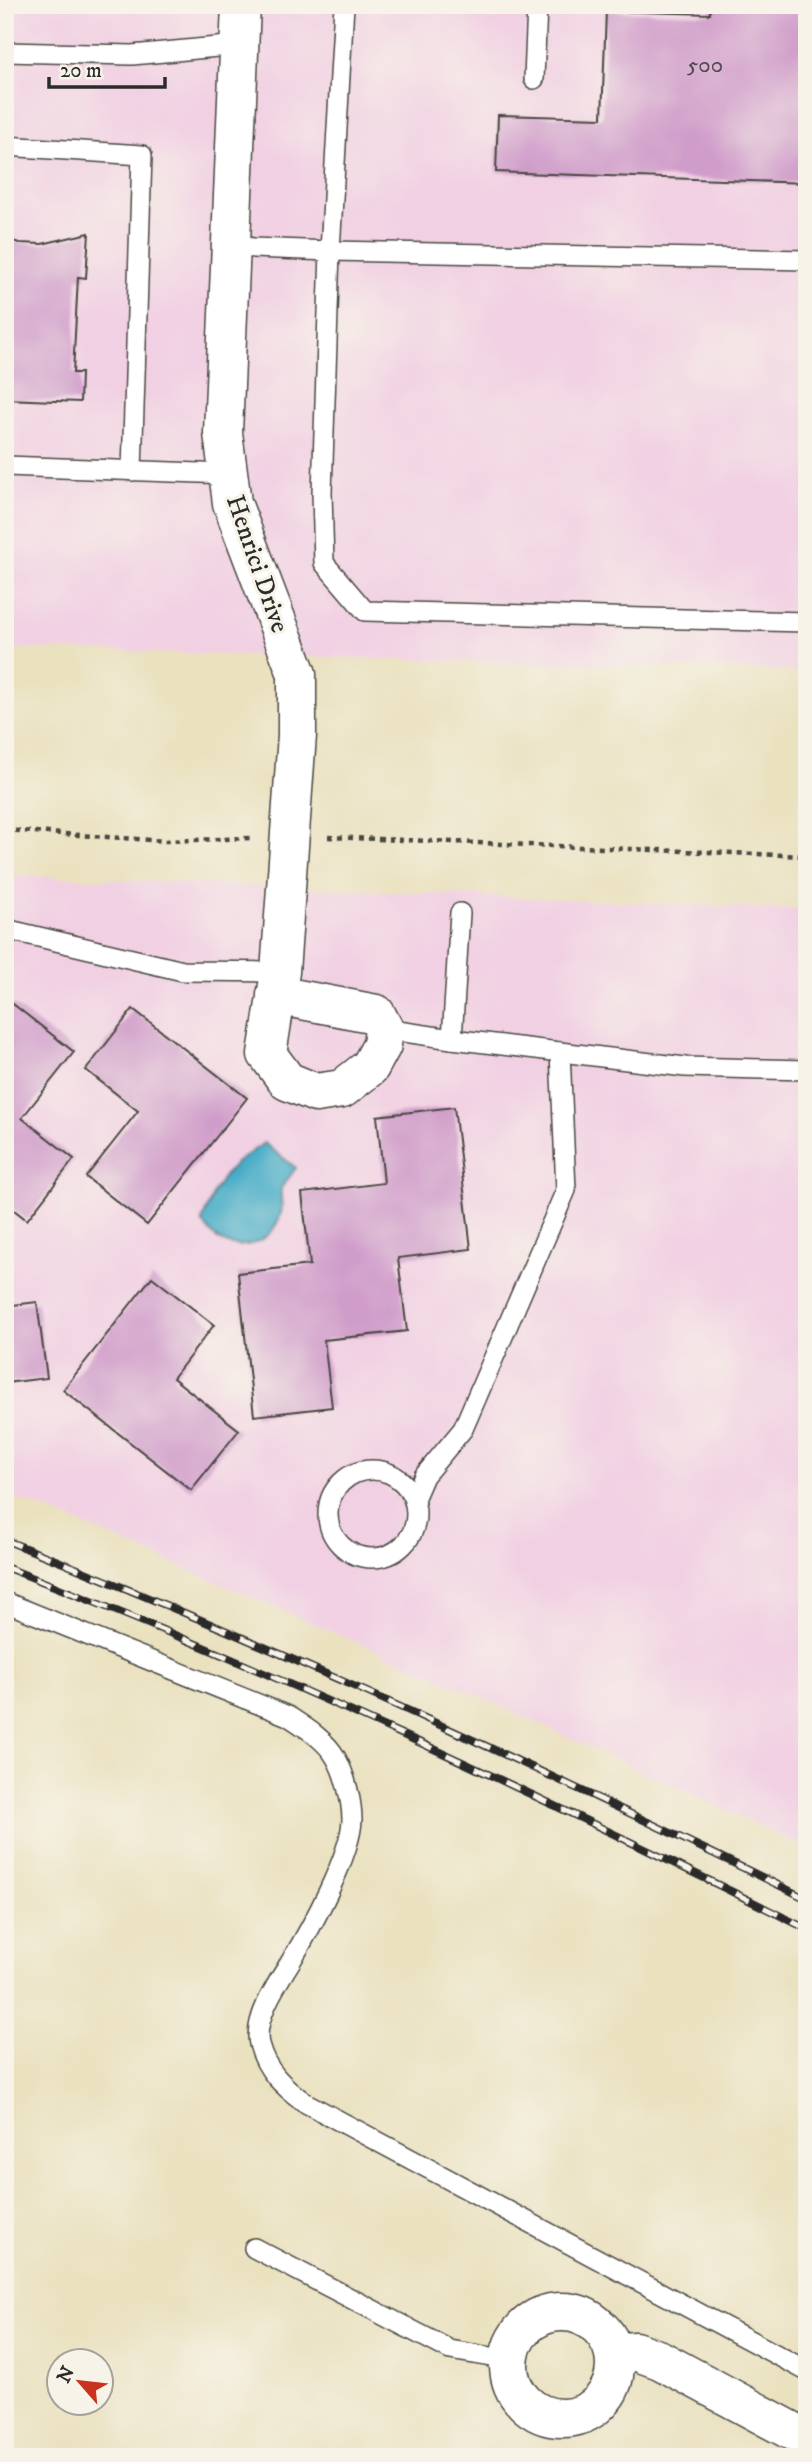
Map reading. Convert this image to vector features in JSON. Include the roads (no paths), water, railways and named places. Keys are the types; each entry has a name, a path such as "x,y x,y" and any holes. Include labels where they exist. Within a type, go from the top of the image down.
{"street":[{"name":"Henrici Drive","path":"241,5 223,433 232,503 297,674 297,735 290,836 278,983 267,1054 287,1081 316,1093 342,1089 370,1067 382,1045 384,1029"},
{"path":"278,983 376,1014 384,1029"},
{"path":"568,2311 584,2315 598,2324 615,2353 615,2372 610,2389 599,2404 583,2414 565,2418 547,2416 530,2408 517,2395 510,2378 509,2360 513,2343 522,2329 535,2318 551,2312 568,2311"},
{"path":"615,2353 635,2351 660,2360 807,2439"}],"lane":[{"path":"344,5 330,251 322,494 324,563 365,611 807,622"},
{"path":"534,79 537,5"},
{"path":"5,52 132,55 239,45"},
{"path":"5,146 142,155 132,471"},
{"path":"230,247 807,260"},
{"path":"5,466 228,474"},
{"path":"452,1040 460,914"},
{"path":"5,929 183,971 278,983"},
{"path":"384,1029 452,1040 685,1067 807,1070"},
{"path":"414,1499 407,1486 383,1471 368,1470 354,1474 342,1482 333,1493 329,1515 334,1536 343,1548 356,1556 385,1557 398,1550 408,1541 415,1527 417,1513 414,1499 424,1476 463,1429 566,1190 560,1052"},
{"path":"5,1602 288,1716 315,1735 336,1757 346,1788 352,1821 343,1858 308,1934 262,2014 258,2042 279,2083 304,2102 807,2371"},
{"path":"254,2248 450,2350 509,2360"}],"water":[{"path":"264,1143 296,1168 281,1188 280,1216 270,1233 254,1243 226,1243 214,1236 202,1221 224,1176 237,1162"}],"railway":[{"path":"5,1540 208,1623 410,1711 807,1899"},
{"path":"5,1567 209,1649 410,1738 807,1929"}]}
